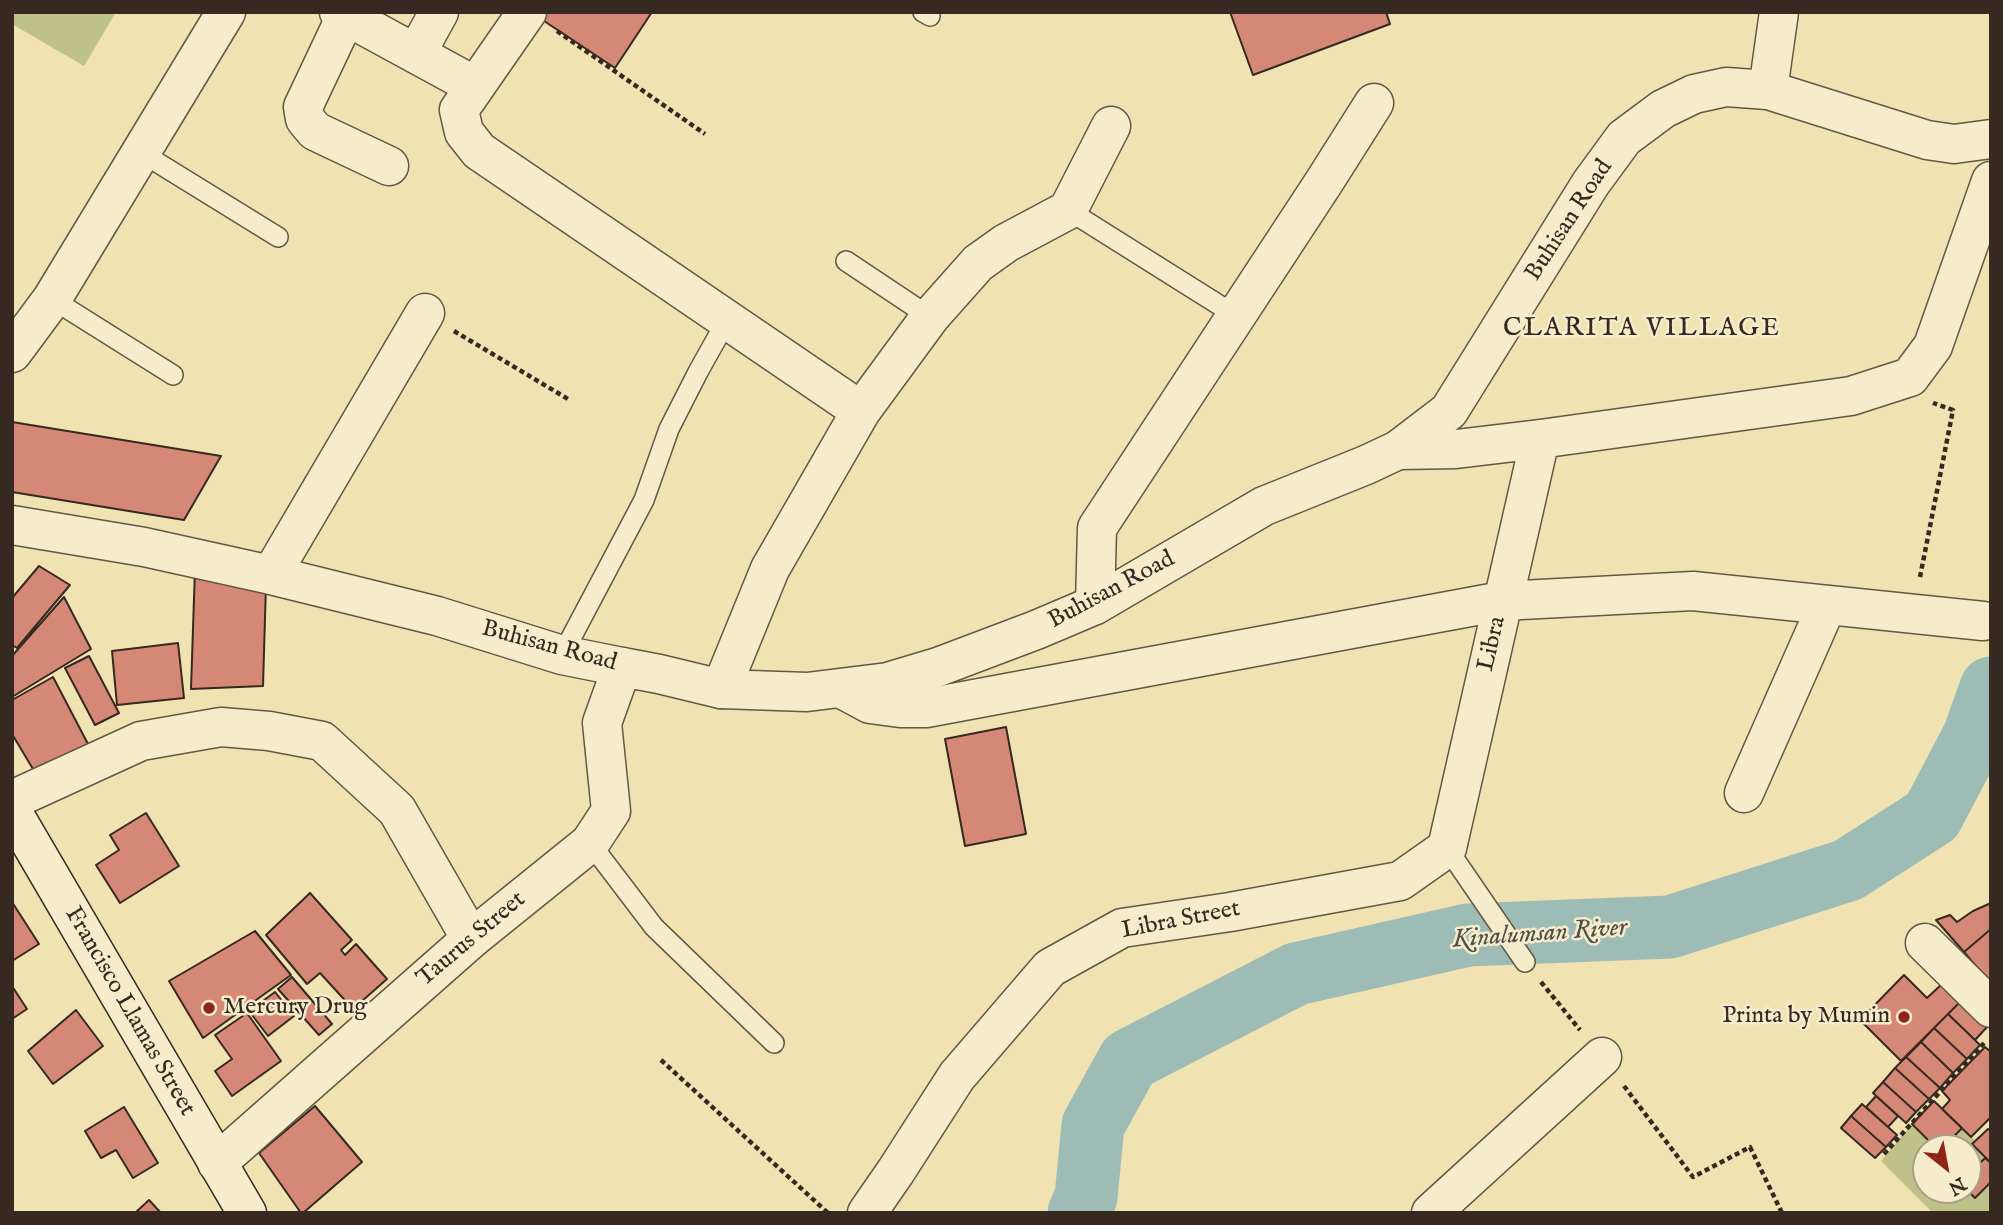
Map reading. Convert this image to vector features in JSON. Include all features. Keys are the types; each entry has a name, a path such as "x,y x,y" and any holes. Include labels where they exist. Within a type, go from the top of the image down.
{"street":[{"path":"12,353 52,299 226,12"},
{"path":"416,54 439,12"},
{"path":"1768,90 1779,12"},
{"path":"389,166 315,131 305,119 303,107 343,14 475,86"},
{"path":"539,20 475,86 460,110 464,132 479,151 861,411"},
{"name":"Buhisan Road","path":"12,526 144,547 271,575 437,616 562,656 721,689 807,692 888,682 938,667 1095,605 1264,506 1398,450 1449,411 1591,183 1624,138 1663,109 1694,94 1726,87 1768,90 1927,139 1954,144 1991,139"},
{"path":"1095,605 1097,527 1374,103"},
{"path":"721,689 770,569 861,411 930,317 978,262 1006,243 1068,209 1111,126"},
{"path":"1398,450 1456,449 1540,439 1851,396 1910,377 1933,346 1991,181"},
{"path":"271,575 425,313"},
{"name":"Libra","path":"1447,848 1540,439"},
{"path":"842,689 870,704 926,708 1502,601 1693,591 1987,621"},
{"path":"1744,793 1827,605"},
{"name":"Taurus Street","path":"216,1163 471,939 590,843 611,811 602,723 622,667"},
{"path":"12,800 141,741 221,727 269,731 322,741 397,810 471,939"},
{"name":"Francisco Llamas Street","path":"12,811 247,1213"},
{"name":"Libra Street","path":"867,1213 957,1076 1050,968 1122,928 1230,912 1400,881 1447,848"},
{"path":"1925,943 1991,1008"},
{"path":"1431,1213 1602,1057"}],"lane":[{"path":"142,153 278,237"},
{"path":"1068,209 1235,315"},
{"path":"846,261 930,317"},
{"path":"52,299 173,376"},
{"path":"562,656 644,500 669,429 727,320"},
{"path":"590,843 654,927 774,1043"},
{"path":"1447,848 1525,962"}],"path":[{"path":"539,20 705,134"},
{"path":"425,313 568,399"},
{"path":"1913,614 1953,410"},
{"path":"1525,962 1602,1057 1693,1177 1749,1147 1782,1213"},
{"path":"1884,1154 1991,1035"},
{"path":"661,1060 828,1213"}],"green space":[{"path":"14,12 116,12 84,66 12,24"},
{"path":"1912,1124 1922,1134 1912,1134 1912,1192 1881,1161"},
{"path":"1962,1128 1968,1134 1956,1134"},
{"path":"1991,1182 1991,1213 1933,1213 1924,1204 1982,1204 1982,1185"}],"building":[{"path":"546,12 652,12 615,68 541,19"},
{"path":"1230,12 1386,12 1390,24 1253,75"},
{"path":"12,422 221,456 184,520 12,492"},
{"path":"39,566 70,585 17,648 12,645 12,598"},
{"path":"195,568 266,584 263,686 191,689"},
{"path":"64,597 91,649 12,697 12,656"},
{"path":"178,643 184,698 117,705 112,651"},
{"path":"89,656 119,713 95,725 65,668"},
{"path":"53,677 88,744 36,774 12,734 12,700"},
{"path":"1006,727 1026,834 965,846 945,739"},
{"path":"146,813 179,866 120,903 96,865 119,850 110,835"},
{"path":"310,893 352,940 341,950 345,955 356,944 387,979 353,1009 320,973 307,984 266,935"},
{"path":"12,902 39,944 12,961"},
{"path":"1991,903 1991,929 1964,952 1936,920 1950,915 1957,922"},
{"path":"1991,929 1991,984 1964,952"},
{"path":"255,931 291,975 203,1038 169,981"},
{"name":"Printa by Mumin","path":"1904,975 1927,998 1943,983 1961,1001 1901,1061 1860,1020"},
{"path":"292,977 332,1024 319,1035 278,989"},
{"path":"12,986 27,1009 12,1019"},
{"path":"275,992 294,1016 268,1036 249,1011"},
{"path":"1961,1001 1988,1026 1975,1040 1948,1014"},
{"path":"76,1010 103,1046 53,1084 28,1051"},
{"path":"247,1013 281,1061 232,1096 215,1071 232,1059 215,1035"},
{"path":"1948,1014 1980,1045 1967,1059 1934,1028"},
{"path":"1934,1028 1967,1059 1953,1073 1921,1042"},
{"path":"1921,1042 1953,1073 1940,1088 1906,1057"},
{"path":"1985,1047 1991,1052 1991,1117 1974,1134 1968,1134 1942,1109 1950,1100 1942,1091"},
{"path":"1906,1057 1940,1088 1929,1099 1895,1068"},
{"path":"1895,1068 1929,1099 1916,1112 1883,1082"},
{"path":"1883,1082 1916,1112 1906,1123 1873,1093"},
{"path":"1876,1096 1898,1116 1888,1127 1866,1107"},
{"path":"1934,1101 1962,1128 1956,1134 1922,1134 1912,1124"},
{"path":"1862,1104 1897,1135 1886,1147 1851,1116"},
{"path":"315,1106 362,1162 301,1213 259,1153"},
{"path":"124,1107 158,1163 133,1178 116,1150 101,1158 85,1131"},
{"path":"1851,1116 1886,1147 1875,1158 1841,1128"},
{"path":"1988,1129 1991,1131 1991,1163 1982,1154 1982,1135"},
{"path":"1985,1158 1991,1163 1991,1182 1982,1191 1982,1161"},
{"path":"149,1200 161,1213 135,1213"}],"waterway":[{"name":"Kinalumsan River","path":"1079,1213 1086,1197 1093,1125 1129,1060 1296,974 1468,935 1670,927 1848,870 1932,816 1974,736 1991,688"}],"place":[{"name":"Mercury Drug","path":"209,1008"},
{"name":"Printa by Mumin","path":"1904,1017"}],"district":[{"name":"CLARITA VILLAGE","path":"1642,330"}]}
